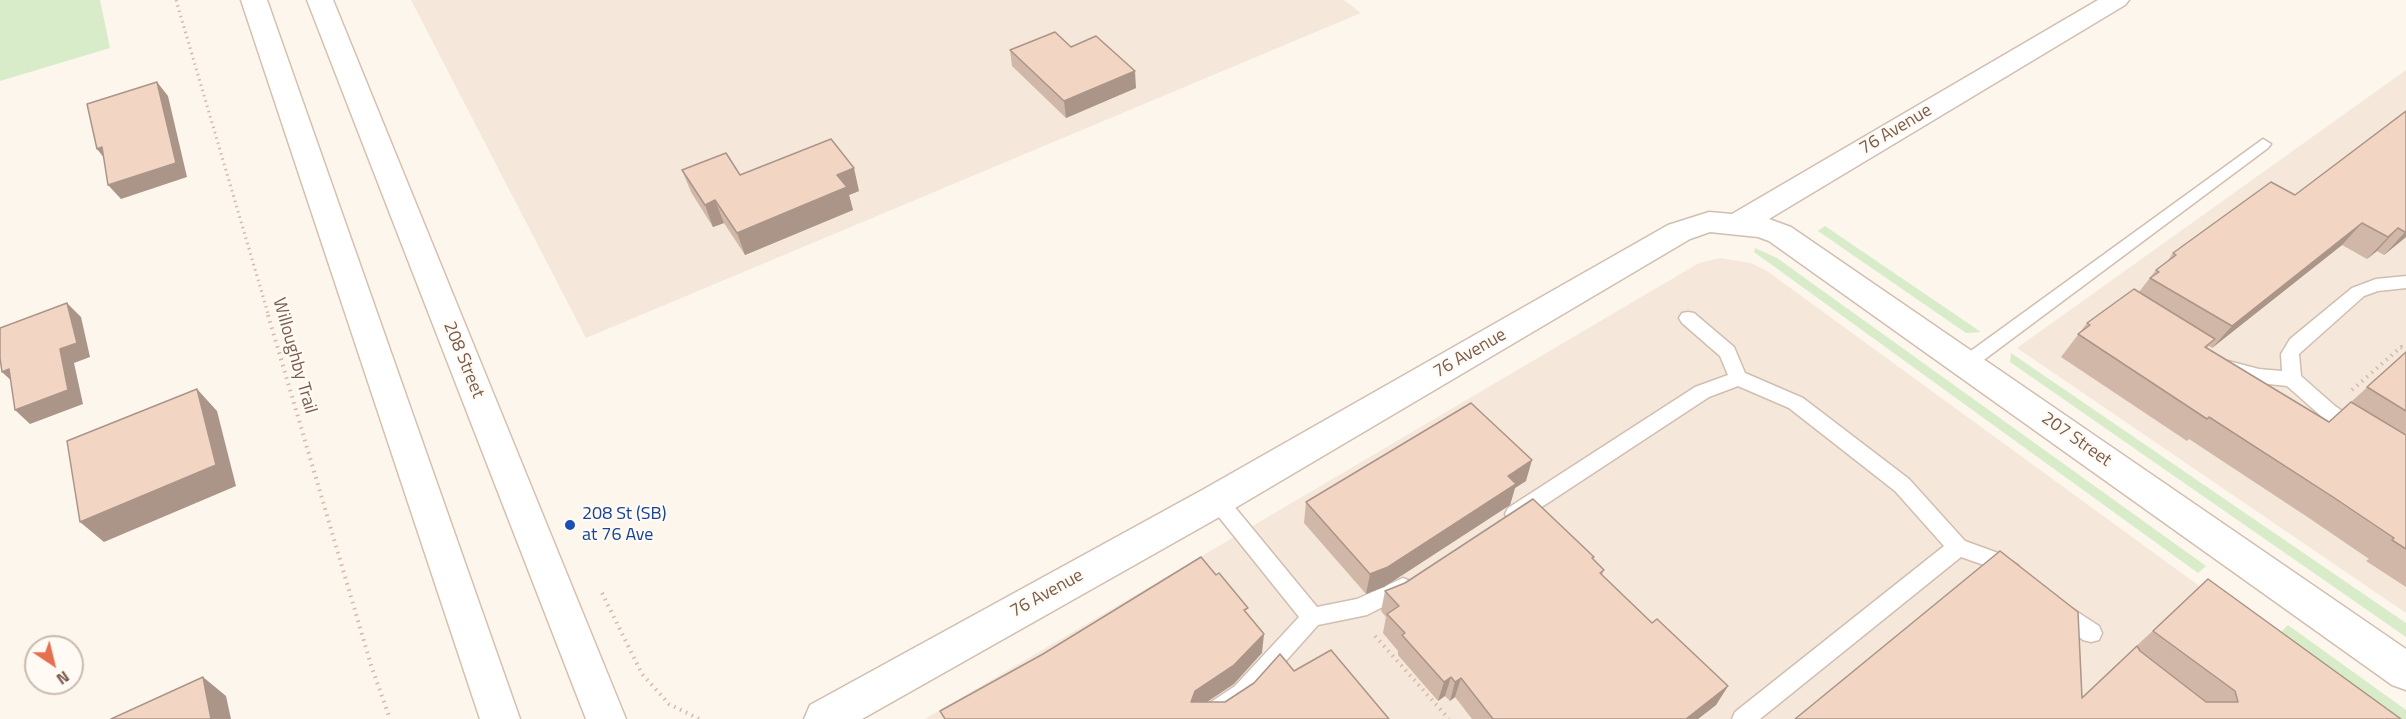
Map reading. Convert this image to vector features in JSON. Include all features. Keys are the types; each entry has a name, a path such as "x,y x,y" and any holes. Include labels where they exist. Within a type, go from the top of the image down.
{"street":[{"path":"254,0 500,719"},
{"name":"208 Street","path":"320,0 606,719"},
{"name":"76 Avenue","path":"824,719 1216,500 1679,232 1709,222 1739,223 2116,0"},
{"name":"207 Street","path":"1739,223 1762,227 1780,234 2406,672"}],"lane":[{"path":"1966,363 2263,144"},
{"path":"2292,379 2290,354 2296,345 2358,292 2376,285 2406,282"},
{"path":"1688,318 1728,352 1738,378"},
{"path":"2216,362 2232,370 2292,379 2328,411 2369,438"},
{"path":"1502,523 1702,392 1738,378 1796,403 1902,485 1958,547 1991,559 2029,585"},
{"path":"1216,500 1312,617"},
{"path":"1743,719 1958,547"},
{"path":"1204,719 1243,693 1275,662 1312,617 1360,608 1392,595 1422,575"},
{"path":"2047,599 2091,633"}],"path":[{"name":"Willoughby Trail","path":"176,0 371,665 390,719"},
{"path":"2328,411 2401,347 2406,350"},
{"path":"601,589 642,674 669,704 699,719"},
{"path":"1367,626 1449,719"}],"shaded area":[{"path":"411,0 1344,0 1361,13 586,338"},
{"path":"2406,70 2406,613 2017,348"},
{"path":"1720,258 1751,263 1767,271 2382,719 925,719 1699,263"}],"green space":[{"path":"0,0 100,0 110,48 0,81"},
{"path":"1825,226 1981,332 1966,333 1818,231"},
{"path":"1755,248 1777,258 2206,566 2198,573 1754,252"},
{"path":"2011,353 2406,623 2406,637 2010,362"},
{"path":"2288,625 2406,710 2406,719 2399,719 2280,633"}],"building":[{"path":"1055,32 1071,47 1096,36 1135,71 1064,101 1010,50"},
{"path":"157,82 176,163 108,185 102,147 97,149 87,104"},
{"path":"2406,111 2405,232 2398,228 2388,237 2362,223 2232,326 2150,278 2159,272 2156,270 2176,255 2173,253 2271,182 2295,195"},
{"path":"831,139 854,168 837,175 847,187 737,233 715,200 705,205 682,170 726,153 740,175"},
{"path":"2134,289 2215,339 2205,347 2329,422 2351,402 2406,435 2406,549 2392,540 2394,538 2333,497 2209,417 2207,419 2078,334 2090,325 2087,323"},
{"path":"67,303 77,343 60,349 68,390 15,410 9,369 2,372 0,328"},
{"path":"2406,352 2406,411 2367,387"},
{"path":"197,389 216,465 80,522 67,441"},
{"path":"1471,403 1532,460 1508,476 1516,484 1388,567 1370,574 1306,502"},
{"path":"1533,499 1594,557 1592,558 1604,570 1600,573 1652,623 1657,619 1728,686 1686,719 1493,719 1461,678 1455,682 1451,677 1444,682 1402,635 1405,633 1387,614 1399,606 1385,591 1405,583"},
{"path":"2000,551 2078,612 2082,698 2137,646 2140,651 2206,702 2238,702 2235,691 2153,631 2208,579 2401,719 1795,719"},
{"path":"1201,557 1216,575 1219,573 1248,608 1244,610 1264,634 1234,665 1195,691 1191,702 1225,702 1254,683 1280,654 1294,671 1331,650 1389,719 945,719 940,711 1043,654"},
{"path":"203,677 211,719 111,719"}],"place":[{"name":"208 St (SB) at 76 Ave","path":"570,525"}]}
